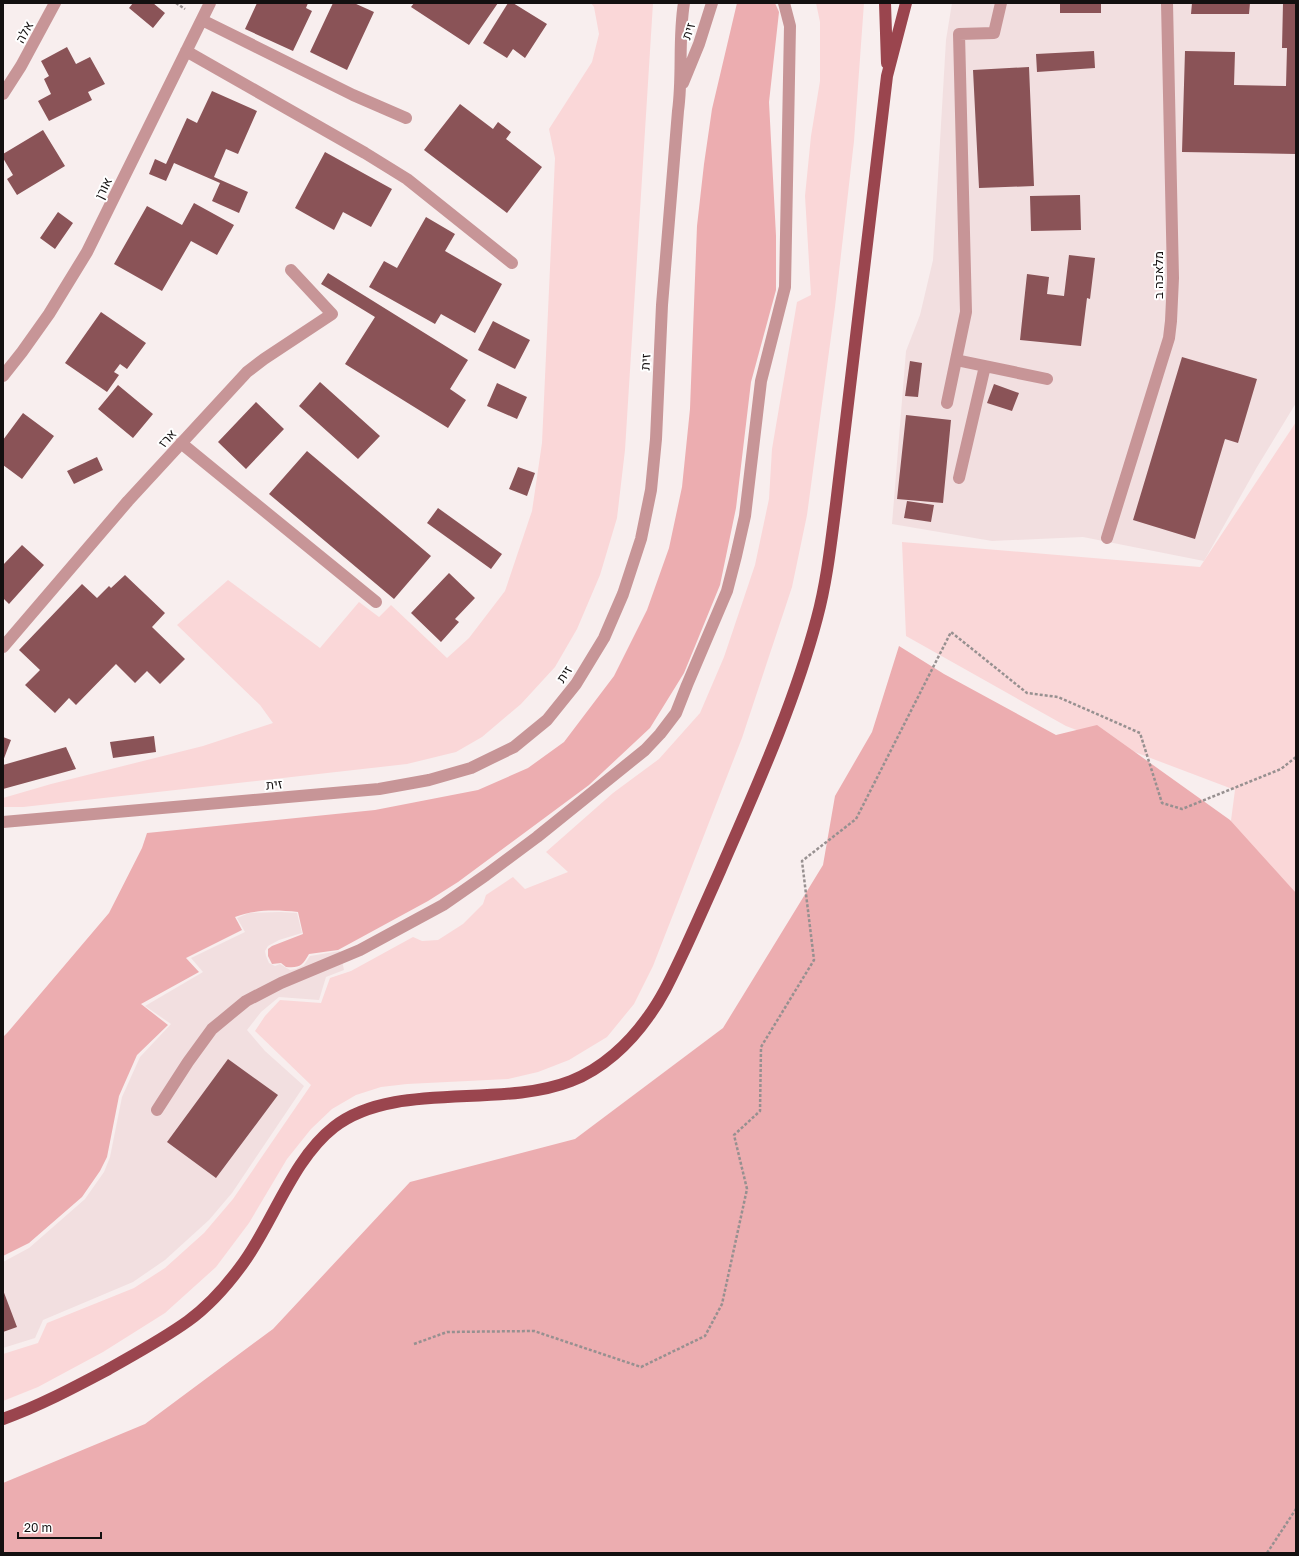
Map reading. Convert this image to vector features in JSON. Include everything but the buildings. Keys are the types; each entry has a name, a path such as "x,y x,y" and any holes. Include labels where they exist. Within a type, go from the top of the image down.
{"main road":[{"path":"885,3 888,76"},
{"path":"3,1419 27,1410 80,1385 142,1350 190,1319 220,1292 245,1261 296,1174 316,1144 334,1127 353,1115 374,1107 399,1102 509,1094 545,1089 573,1080 599,1066 624,1046 648,1017 673,974 706,903 770,754 800,672 818,615 835,511 888,76 906,3"}],"street":[{"name":"אלה","path":"3,94 23,62 55,3"},
{"name":"אורן","path":"3,376 49,314 87,252 210,3"},
{"name":"זית","path":"3,822 378,789 429,780 471,768 514,747 547,720 576,684 604,638 623,594 641,539 650,490 656,439 662,305 680,90 680,43 684,3"},
{"name":"זית","path":"680,90 699,44 712,3"},
{"path":"157,1110 188,1062 212,1030 246,1001 281,983 360,950 443,905 486,876 531,842 645,750 660,734 676,713 727,591 736,556 745,516 761,382 785,287 790,26 784,3"},
{"path":"948,403 966,312 958,34 994,33 1001,3"},
{"name":"מלאכה ב","path":"1107,538 1169,338 1172,321 1173,278 1167,3"},
{"path":"202,20 353,94 406,118"},
{"path":"186,51 365,153 407,179 512,263"},
{"name":"ארז","path":"3,647 128,501 247,372 332,314 291,270"},
{"path":"956,360 1047,379"},
{"path":"959,478 985,366"},
{"path":"181,443 376,602"}],"path":[{"path":"414,1344 447,1332 534,1331 641,1367 705,1336 722,1304 748,1189 734,1135 760,1111 761,1047 814,960 802,861 856,819 951,632 1027,693 1058,697 1140,733 1162,803 1182,809 1281,769 1296,757"},
{"path":"1267,1553 1296,1508"}],"shaded area":[{"path":"591,3 653,3 625,450 617,518 600,575 577,629 555,667 521,704 482,737 456,752 407,764 23,807 3,807 3,798 51,784 203,746 273,723 260,705 177,625 228,580 320,648 359,602 379,617 391,605 447,658 469,638 505,591 532,511 542,443 555,158 549,129 592,62 599,34 594,7"},
{"path":"737,3 775,3 779,12 769,102 776,236 776,290 751,382 736,508 720,585 684,673 650,728 589,785 458,882 428,901 338,950 309,954 302,964 295,967 286,967 281,963 272,964 268,956 268,949 272,946 303,934 298,912 290,911 258,911 235,917 242,930 186,958 199,972 141,1004 168,1025 137,1055 119,1096 107,1157 100,1171 82,1197 29,1243 3,1256 3,1037 109,913 142,848 147,833 375,810 478,790 528,768 564,742 614,676 647,610 669,548 682,487 690,409 697,226 704,164 712,109"},
{"path":"816,3 864,3 854,141 835,307 807,515 792,587 742,738 653,966 634,1004 607,1037 569,1060 538,1072 508,1079 407,1084 381,1087 356,1095 332,1109 311,1129 287,1159 249,1223 216,1267 165,1313 103,1352 38,1387 3,1401 3,1354 38,1343 47,1323 134,1288 165,1268 204,1233 233,1199 311,1085 255,1031 265,1016 280,1000 321,1003 330,978 351,971 413,937 422,941 438,940 463,924 483,904 486,895 513,877 525,889 568,872 546,852 613,793 659,759 700,713 724,657 755,565 769,499 772,449 797,302 811,295 805,196 811,136 820,81 820,22"},
{"path":"952,3 1296,3 1296,403 1257,467 1204,561 1083,537 992,541 892,524 906,351 920,315 933,260 946,40"},
{"path":"1296,422 1296,1055 1213,958 1235,790 1066,726 906,636 902,542 1200,567"},
{"path":"899,646 944,674 1056,735 1097,725 1230,820 1296,893 1296,1553 3,1553 3,1483 145,1424 273,1329 410,1182 575,1139 723,1028 823,865 835,796 872,732"},
{"path":"249,913 297,913 302,933 279,940 268,946 265,951 269,963 275,966 280,964 290,970 296,969 304,965 310,956 340,951 344,970 326,977 319,1000 279,997 261,1012 247,1030 265,1051 304,1086 232,1193 209,1220 165,1260 133,1282 43,1320 35,1338 3,1348 3,1262 29,1248 85,1199 104,1172 110,1157 122,1097 140,1057 171,1024 145,1006 203,972 191,958 245,932 237,918"}]}
